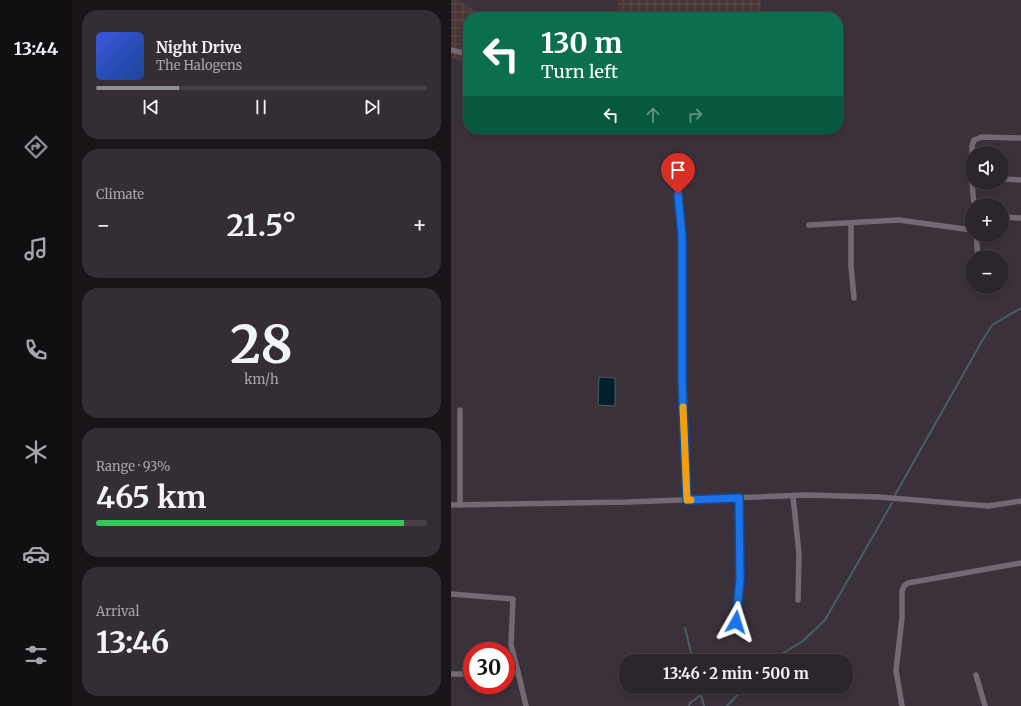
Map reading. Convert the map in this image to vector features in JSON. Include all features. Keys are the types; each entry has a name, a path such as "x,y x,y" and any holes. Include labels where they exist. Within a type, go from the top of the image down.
{"street":[{"path":"451,50 463,53"},
{"path":"972,146 975,140 981,137 1021,138"},
{"path":"1009,179 1021,180"},
{"path":"678,194 682,236 682,387 687,500"},
{"path":"1009,217 1021,218"},
{"path":"809,225 899,220 965,229"},
{"path":"851,223 851,266 855,298"},
{"path":"460,410 460,505"},
{"path":"451,505 687,500 793,496 879,497 988,506 1021,501"},
{"path":"793,496 799,554 798,600"},
{"path":"736,622 740,579 739,498"},
{"path":"902,706 896,670 903,618 901,591 904,586 1021,563"},
{"path":"451,594 513,599 511,645 527,706"},
{"path":"451,674 463,674"},
{"path":"976,675 985,706"}],"shaded area":[{"path":"451,0 459,0 478,12 463,12 463,61 451,58"},
{"path":"619,0 762,0 759,12 616,12"}],"water":[{"path":"599,377 615,378 615,406 598,405"}],"waterway":[{"path":"895,495 992,325 1021,308"},
{"path":"782,654 803,641 825,620 892,503"},
{"path":"685,628 691,654"},
{"path":"701,694 704,706"},
{"path":"727,706 738,694"},
{"path":"689,706 690,703 701,695"}],"slow traffic":[{"path":"683,407 687,500 691,500"}],"route":[{"path":"678,194 682,236 682,380 687,500 739,498 740,579 738,614 736,622"}]}
